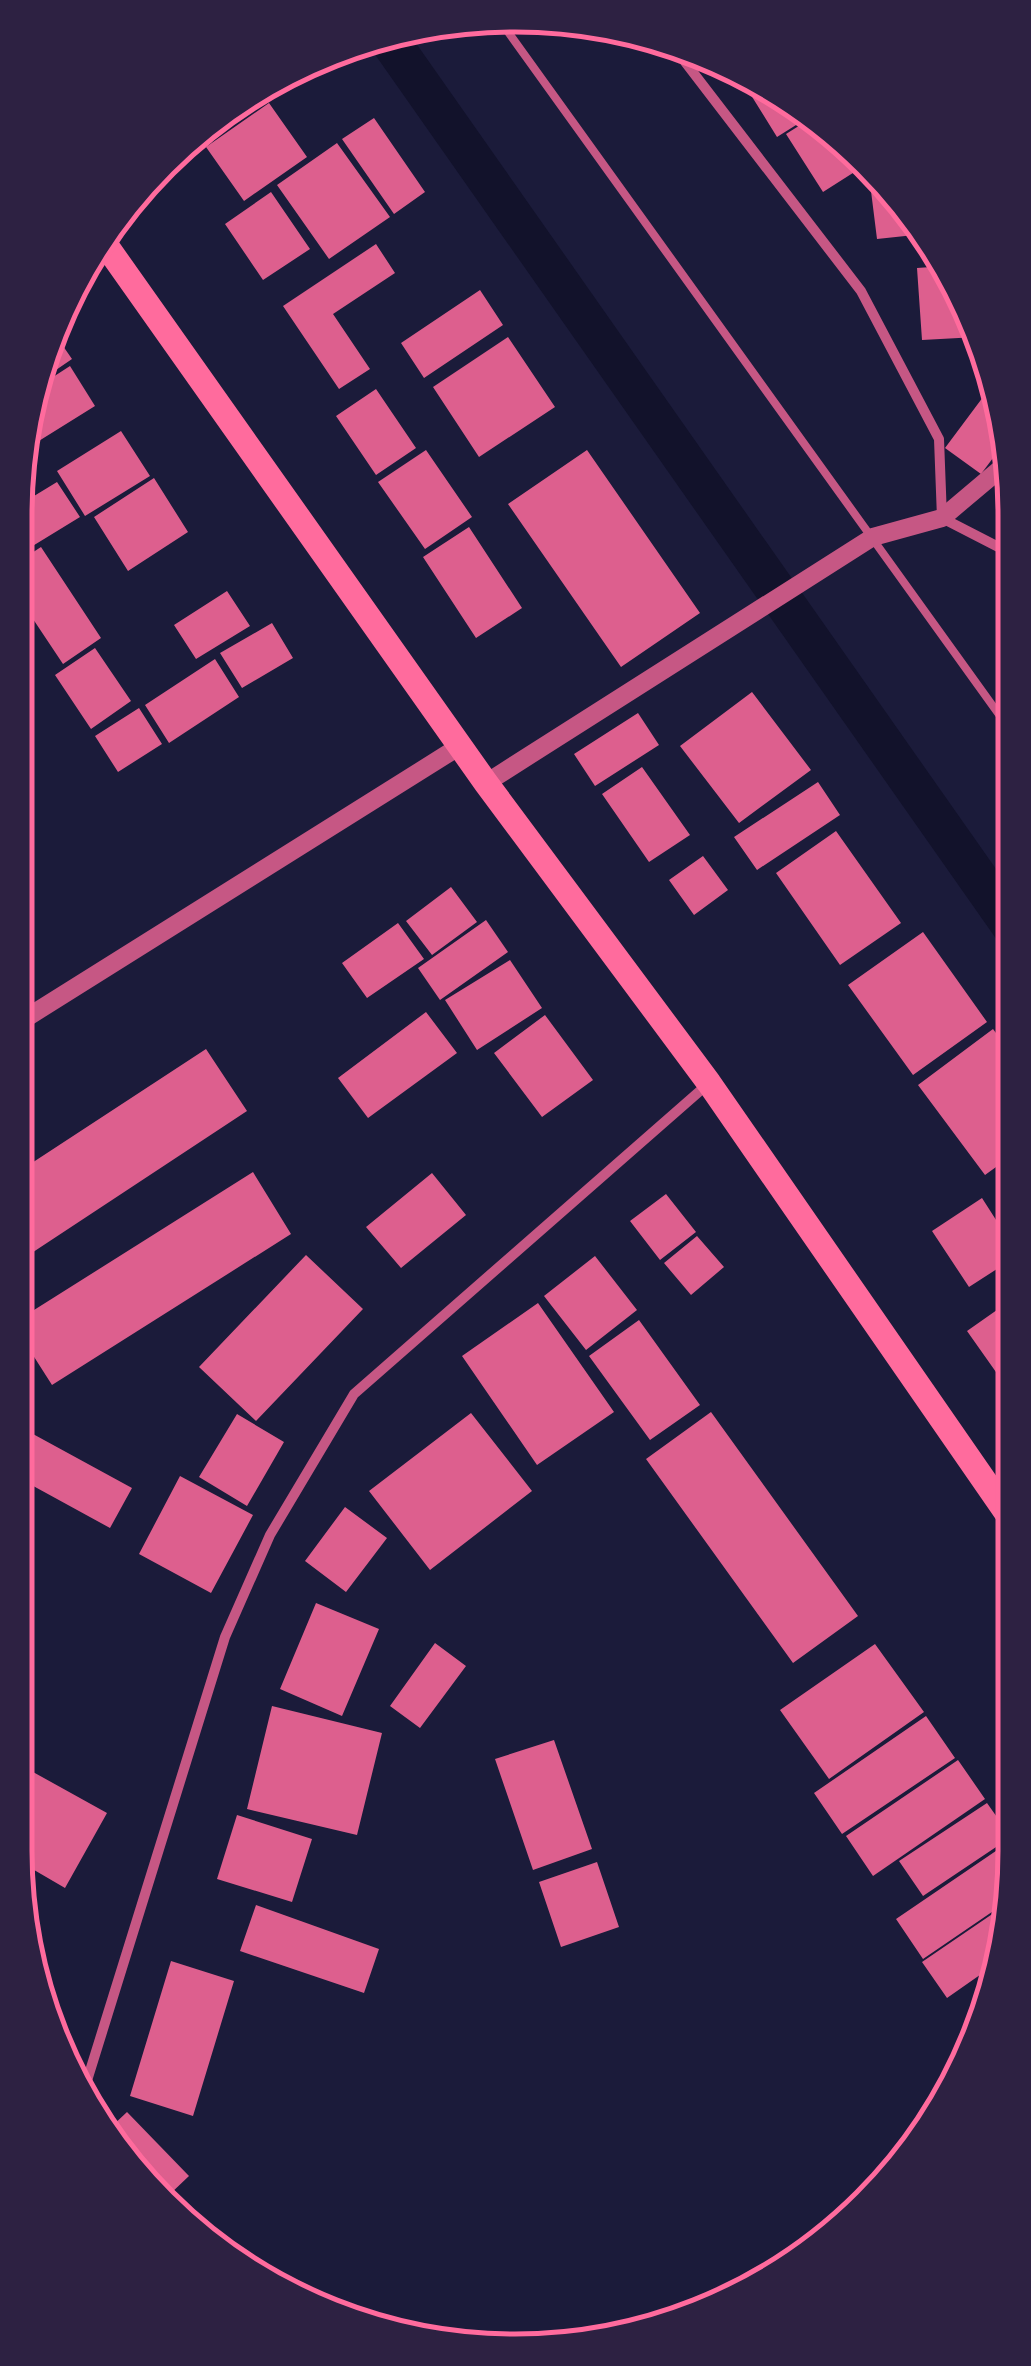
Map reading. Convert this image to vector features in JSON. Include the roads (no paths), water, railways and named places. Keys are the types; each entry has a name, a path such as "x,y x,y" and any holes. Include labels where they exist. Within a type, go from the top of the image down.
{"main road":[{"path":"111,252 486,783 709,1082 998,1501"}],"street":[{"path":"688,64 861,292 939,439 942,518"},
{"path":"486,783 873,537 942,518 996,473"},
{"path":"942,518 998,547"},
{"path":"32,1015 460,746"},
{"path":"88,2076 225,1637 270,1535 354,1394 709,1082"}],"lane":[{"path":"508,32 998,714"}],"waterway":[{"path":"395,48 998,907"}]}
